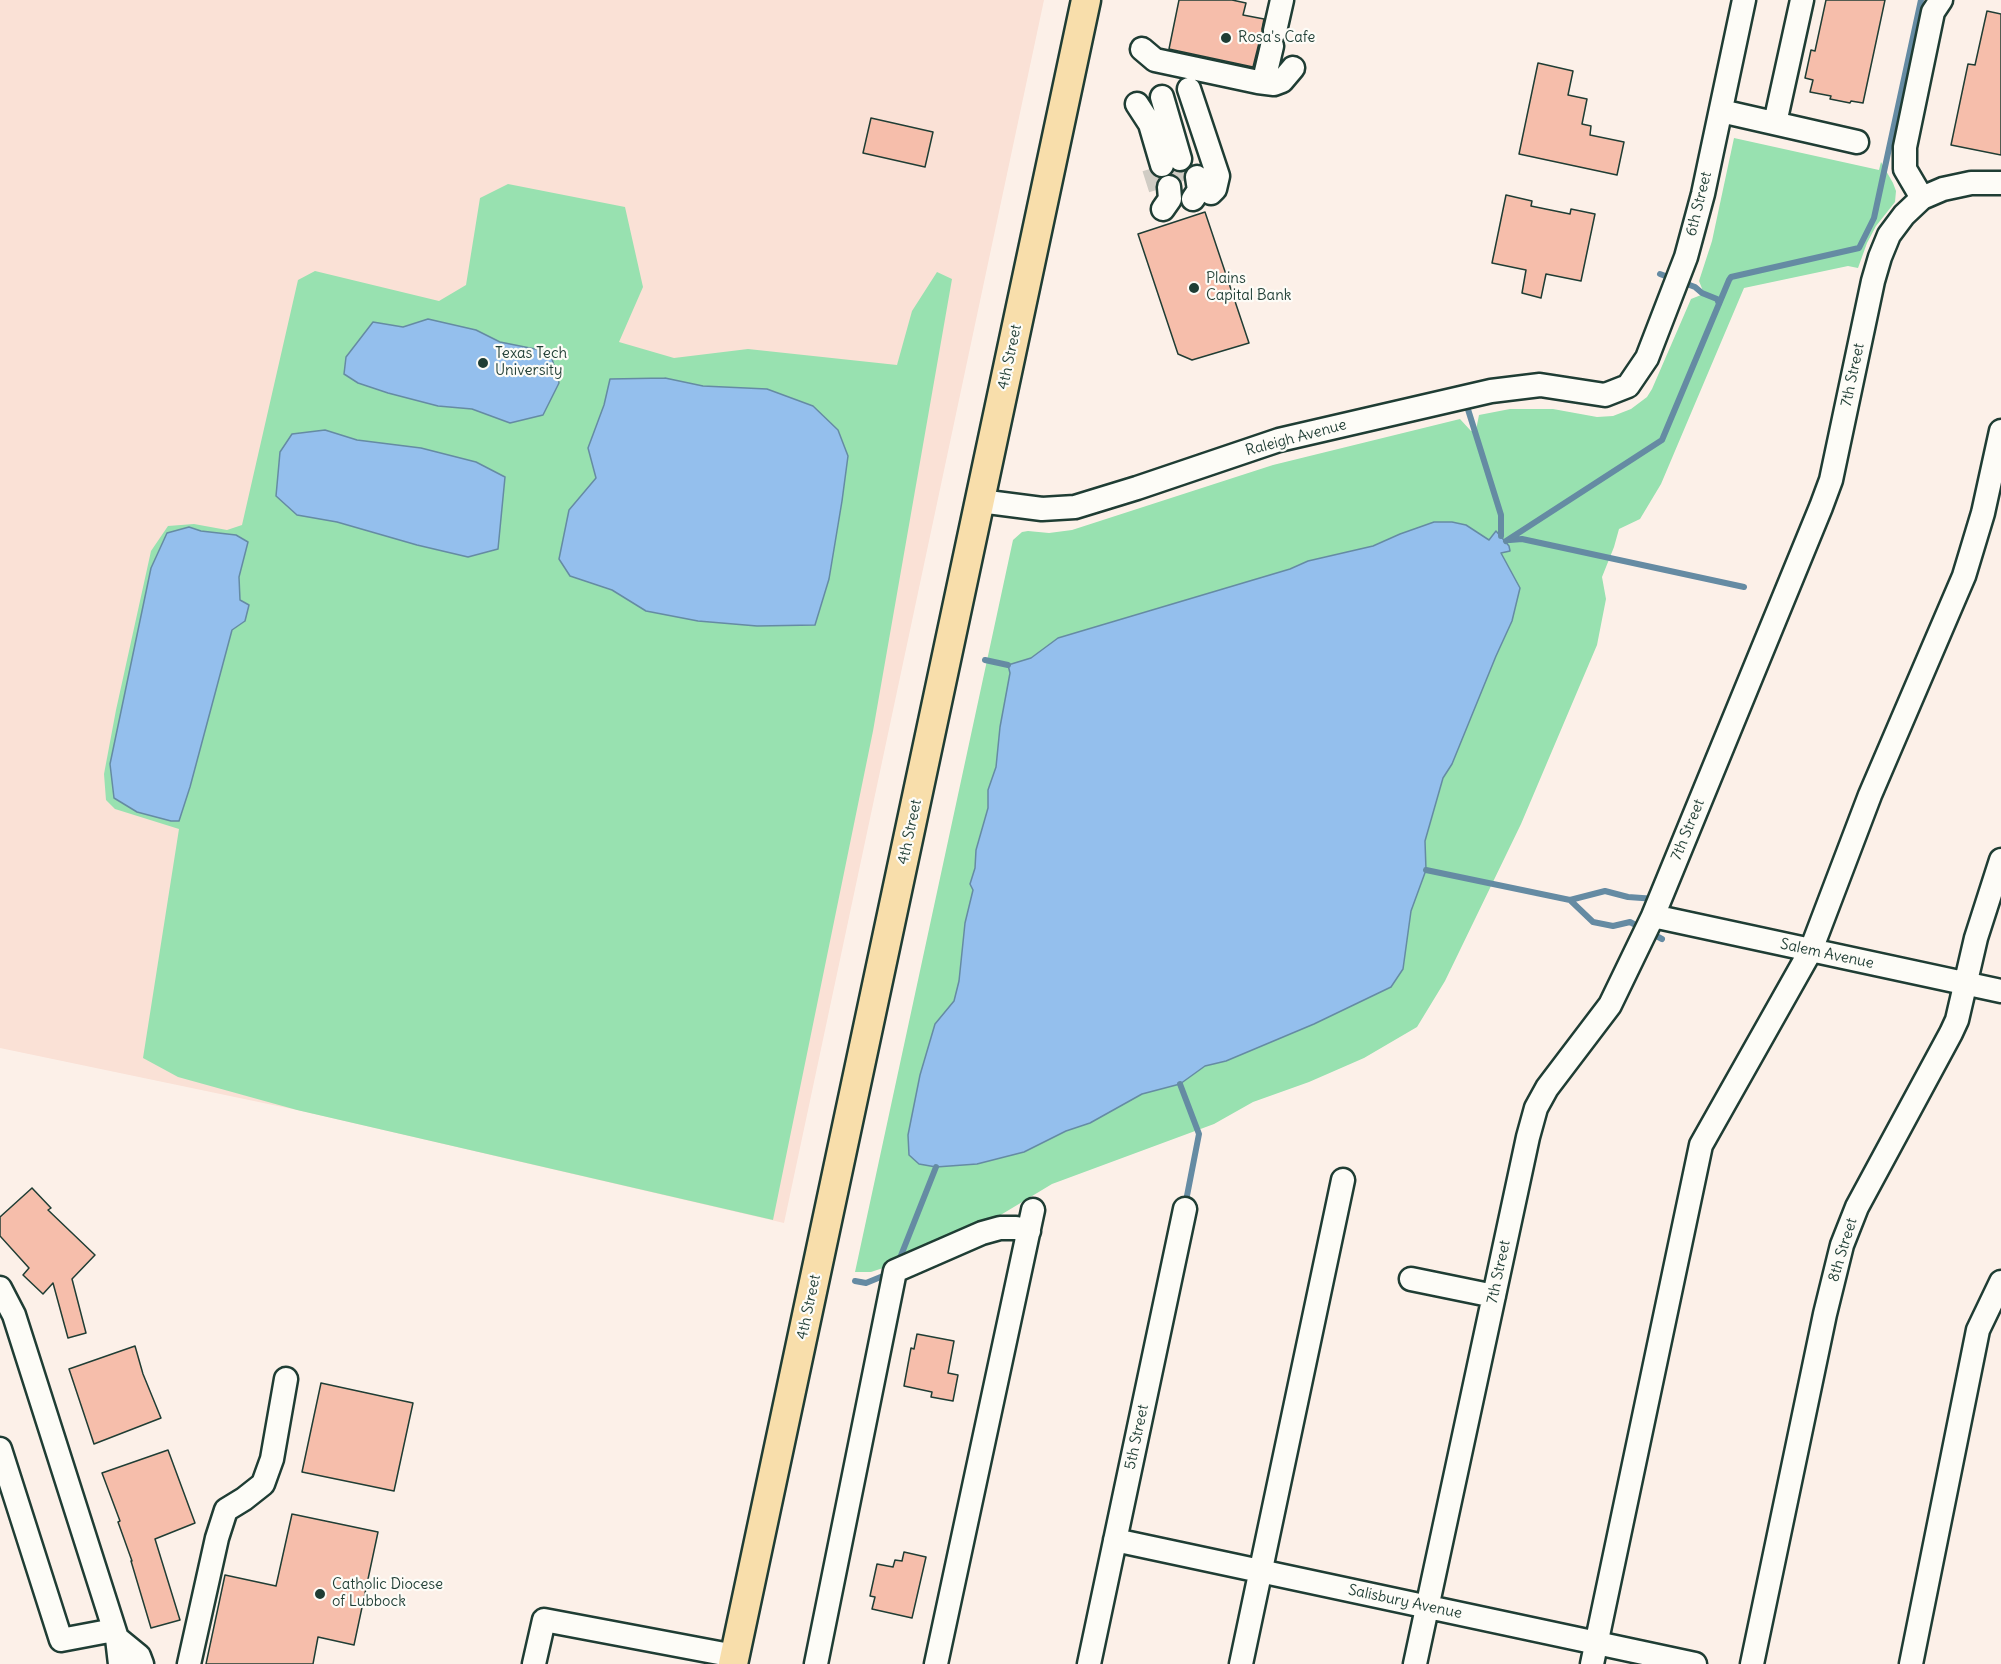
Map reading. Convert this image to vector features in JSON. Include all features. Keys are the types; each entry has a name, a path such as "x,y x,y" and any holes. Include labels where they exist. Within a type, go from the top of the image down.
{"main road":[{"name":"4th Street","path":"734,1660 1086,0"}],"street":[{"path":"1258,82 1264,80 1282,0"},
{"name":"6th Street","path":"1617,390 1628,386 1647,358 1676,285 1695,227 1744,0"},
{"path":"1776,123 1802,0"},
{"path":"1941,0 1933,12 1905,147 1905,169 1922,198 1943,189 1971,183 2001,183"},
{"path":"1142,49 1155,60 1258,82 1274,84 1282,81 1293,68"},
{"path":"1166,96 1176,160 1150,124 1166,96"},
{"path":"1166,96 1218,176 1215,189 1183,193"},
{"path":"1721,111 1857,141"},
{"name":"7th Street","path":"1415,1664 1536,1108 1547,1088 1610,1005 1653,916 1828,489 1880,257 1889,235 1904,215 1922,198"},
{"name":"Raleigh Avenue","path":"980,501 1042,509 1075,507 1279,440 1491,391 1540,385 1605,395 1617,390"},
{"path":"1594,1653 1701,1145 1811,950 1870,795 1964,576 1983,513 2001,431"},
{"name":"8th Street","path":"1752,1664 1825,1314 1842,1245 1857,1207 1957,1020 1976,938 2001,860"},
{"name":"Salem Avenue","path":"1653,916 2001,991"},
{"path":"1241,1664 1343,1180"},
{"name":"5th Street","path":"1089,1664 1185,1209"},
{"path":"816,1664 895,1271 982,1233 1000,1228 1016,1228 1031,1220 936,1664"},
{"path":"1411,1279 1494,1296"},
{"path":"1911,1664 1978,1330 2001,1282"},
{"path":"0,1288 7,1317 116,1634 120,1664"},
{"path":"189,1664 217,1538 226,1510 264,1484 273,1459 286,1379"},
{"path":"0,1449 61,1640 116,1634 139,1656 142,1664"},
{"name":"Salisbury Avenue","path":"1115,1540 1427,1606 1594,1653 1695,1664"},
{"path":"534,1664 544,1620 734,1660"}],"shaded area":[{"name":"Texas Tech University","path":"0,0 1044,0 784,1223 297,1110 0,1048"}],"green space":[{"path":"1734,138 1879,170 1881,162 1896,191 1895,202 1876,226 1858,268 1848,266 1744,288 1661,484 1640,519 1619,529 1602,577 1606,599 1597,645 1521,824 1445,981 1417,1027 1364,1058 1309,1082 1253,1102 1214,1124 1052,1184 984,1225 928,1253 871,1272 855,1272 1013,540 1022,532 1049,533 1072,530 1273,465 1460,419 1471,431 1476,430 1479,415 1510,409 1553,409 1597,417 1613,416 1631,409 1647,397 1652,389 1691,299 1701,295 1703,291 1699,281 1712,241"},
{"path":"508,184 625,207 643,287 619,342 674,358 748,349 897,365 912,311 937,272 952,279 873,731 773,1220 297,1110 178,1077 143,1058 179,829 115,809 106,800 104,774 151,551 168,526 194,524 227,530 242,525 298,280 315,271 439,301 466,285 480,198"}],"water":[{"path":"428,319 476,330 500,342 550,352 559,383 543,415 510,423 472,409 438,406 388,393 358,383 344,374 346,357 373,322 403,327"},
{"path":"665,378 703,386 767,389 813,406 838,430 848,456 829,579 815,625 757,626 698,621 646,611 612,590 570,576 559,559 569,510 596,478 588,448 604,405 610,379"},
{"path":"325,430 357,440 421,448 476,462 505,477 498,549 468,557 337,522 297,515 276,496 280,452 292,434"},
{"path":"1434,522 1466,525 1489,540 1496,531 1509,546 1510,551 1501,553 1520,588 1512,621 1452,764 1443,778 1425,841 1426,870 1411,911 1403,969 1391,987 1314,1024 1226,1061 1205,1066 1180,1084 1142,1094 1090,1123 1066,1131 1024,1152 977,1164 936,1167 919,1164 909,1155 908,1135 920,1075 935,1024 954,1001 959,981 965,923 973,890 970,884 975,868 976,850 988,808 988,790 996,767 1000,727 1010,673 1008,665 1031,658 1058,638 1290,569 1308,561 1373,546"},
{"path":"189,527 201,531 236,535 248,542 239,577 240,600 249,605 245,621 232,630 179,821 171,821 137,812 114,798 110,764 151,568 167,533"}],"building":[{"name":"Rosa's Cafe","path":"1179,0 1232,0 1246,3 1243,15 1264,19 1263,36 1253,67 1169,49"},
{"path":"1826,0 1885,0 1863,103 1830,99 1831,96 1810,92 1813,80 1805,78 1811,50 1815,51"},
{"path":"1987,11 2001,14 2001,155 1951,145 1968,64 1975,65"},
{"path":"1538,63 1573,71 1568,95 1587,99 1582,124 1591,126 1590,135 1624,142 1617,175 1519,154"},
{"path":"871,118 933,132 925,167 863,153"},
{"path":"1506,195 1532,201 1531,206 1570,214 1571,209 1595,214 1581,281 1546,274 1541,298 1522,293 1526,270 1492,263"},
{"name":"Plains Capital Bank","path":"1205,212 1249,343 1192,360 1178,354 1138,234"},
{"path":"32,1188 51,1208 48,1210 95,1255 72,1279 86,1333 68,1338 53,1283 43,1294 23,1275 29,1268 0,1236 0,1217"},
{"path":"917,1334 954,1341 948,1373 958,1375 953,1401 931,1397 932,1392 904,1386 911,1348 914,1349"},
{"path":"135,1346 143,1374 161,1418 94,1444 69,1369"},
{"path":"321,1383 413,1403 394,1491 302,1472"},
{"path":"168,1450 195,1523 155,1539 180,1620 151,1628 118,1522 120,1521 102,1473"},
{"name":"Catholic Diocese of Lubbock","path":"292,1514 378,1532 354,1645 318,1637 313,1664 206,1664 225,1575 276,1586"},
{"path":"904,1552 926,1557 912,1618 872,1609 875,1597 870,1596 877,1564 893,1567 895,1560 902,1561"}],"waterway":[{"path":"1506,541 1662,440 1731,277 1859,248 1874,218 1921,0"},
{"path":"1660,274 1695,287 1702,293 1717,299 1719,304"},
{"path":"1466,403 1501,515 1501,536"},
{"path":"1510,540 1522,539 1744,587"},
{"path":"985,660 1008,665"},
{"path":"1426,870 1570,900 1593,922 1613,926 1630,922 1662,939"},
{"path":"1570,900 1605,891 1628,897 1656,899"},
{"path":"1180,1084 1199,1134 1185,1206"},
{"path":"898,1263 936,1167"},
{"path":"855,1281 866,1283 888,1274"}],"tunnel":[{"path":"1180,159 1187,181"},
{"path":"1153,168 1160,190"}],"place":[{"name":"Rosa's Cafe","path":"1226,38"},
{"name":"Plains Capital Bank","path":"1194,288"},
{"name":"Texas Tech University","path":"483,363"},
{"name":"Catholic Diocese of Lubbock","path":"320,1594"}]}
